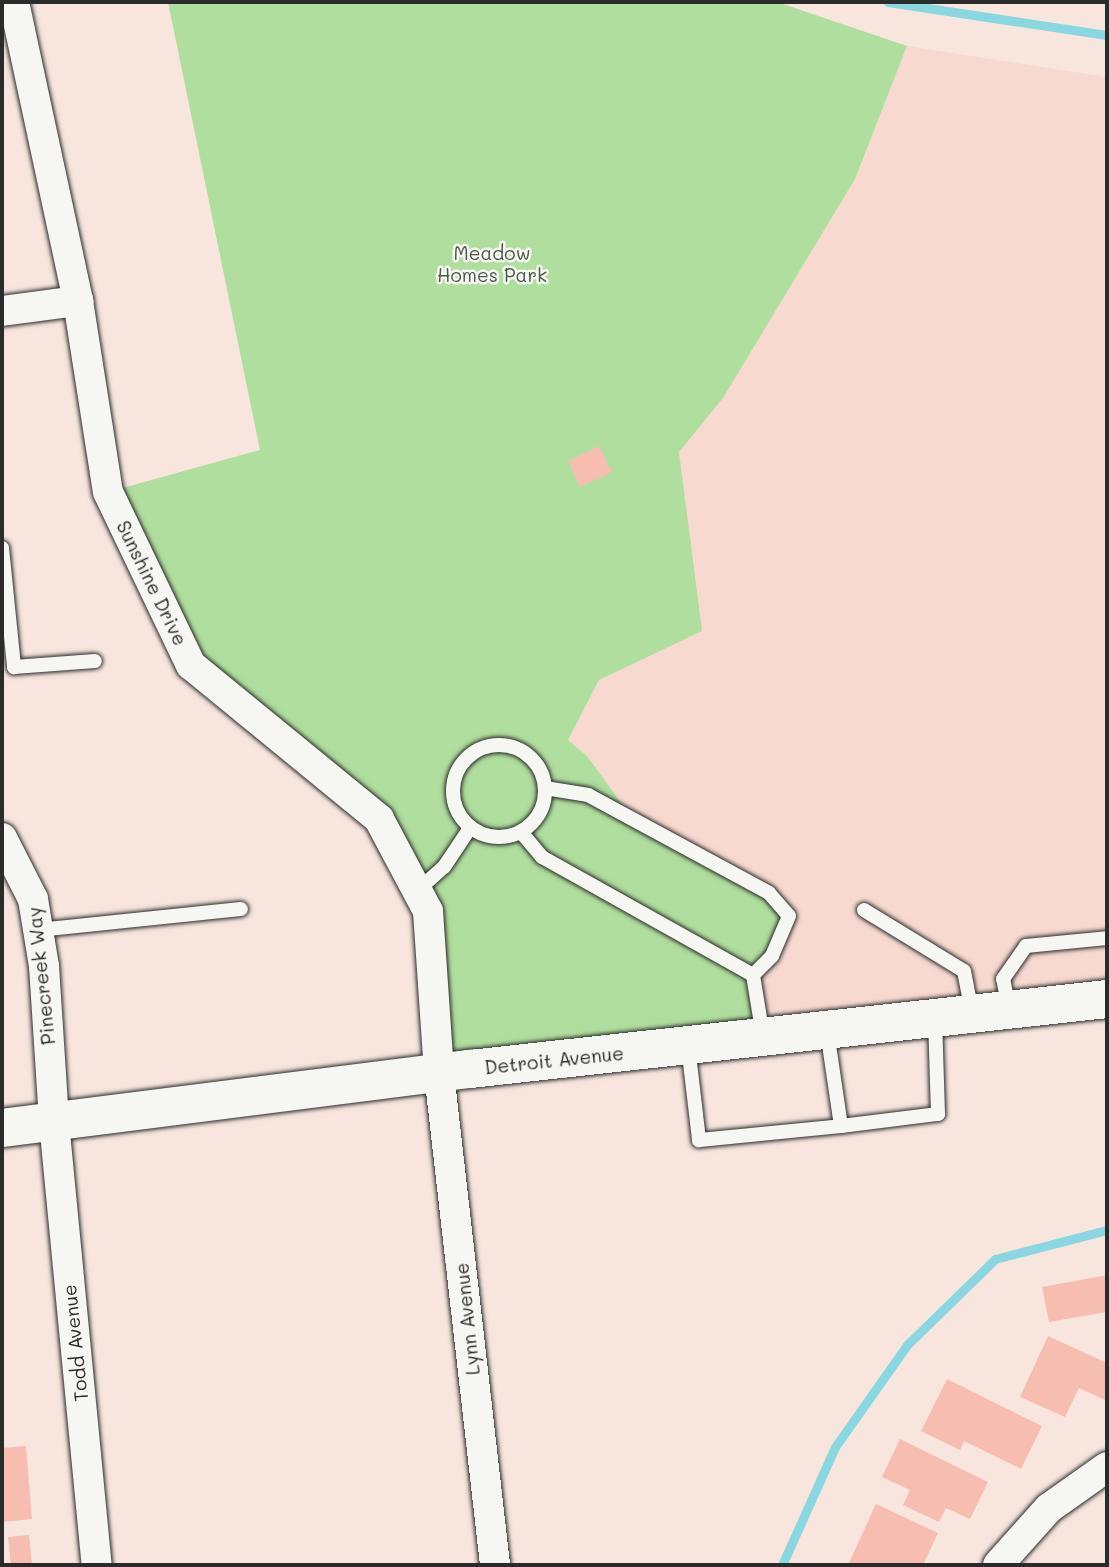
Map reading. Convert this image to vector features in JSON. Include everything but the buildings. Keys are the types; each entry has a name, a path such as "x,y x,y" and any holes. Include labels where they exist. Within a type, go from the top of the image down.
{"street":[{"name":"Sunshine Drive","path":"14,2 78,301 108,492 191,665 379,819 428,911 439,1073"},
{"path":"2,311 78,301"},
{"name":"Pinecreek Way","path":"2,838 33,899 54,1122"},
{"name":"Detroit Avenue","path":"2,1128 439,1073 1107,999"},
{"name":"Lynn Avenue","path":"439,1073 495,1565"},
{"name":"Todd Avenue","path":"54,1122 97,1565"},
{"path":"998,1565 1049,1508 1107,1467"}],"lane":[{"path":"2,548 14,667 95,661"},
{"path":"502,744 527,753 542,774 545,788 540,813 521,832 495,837 470,828 455,807 453,780 466,757 477,750 502,744"},
{"path":"545,788 588,795 769,893 789,916 772,956 753,975"},
{"path":"417,891 444,867 470,828"},
{"path":"521,832 542,857 753,975"},
{"path":"38,930 241,909"},
{"path":"864,910 964,971 991,1012"},
{"path":"991,1012 1003,979 1027,946 1107,938"},
{"path":"753,975 763,1037"},
{"path":"688,1045 699,1140 841,1125 938,1114 935,1018"},
{"path":"827,1030 841,1125"}],"shaded area":[{"path":"907,46 1107,77 1107,999 763,1037 633,819 587,756 568,740 599,680 701,631 679,452 723,398 855,179"}],"green space":[{"name":"Meadow Homes Park","path":"168,2 777,2 907,46 855,179 723,398 679,452 702,631 599,680 568,740 587,756 633,819 769,893 789,916 755,975 763,1037 439,1073 428,911 379,819 191,665 108,492 260,450"}],"waterway":[{"path":"888,2 1107,35"},
{"path":"782,1565 835,1447 907,1345 995,1259 1107,1230"}]}
